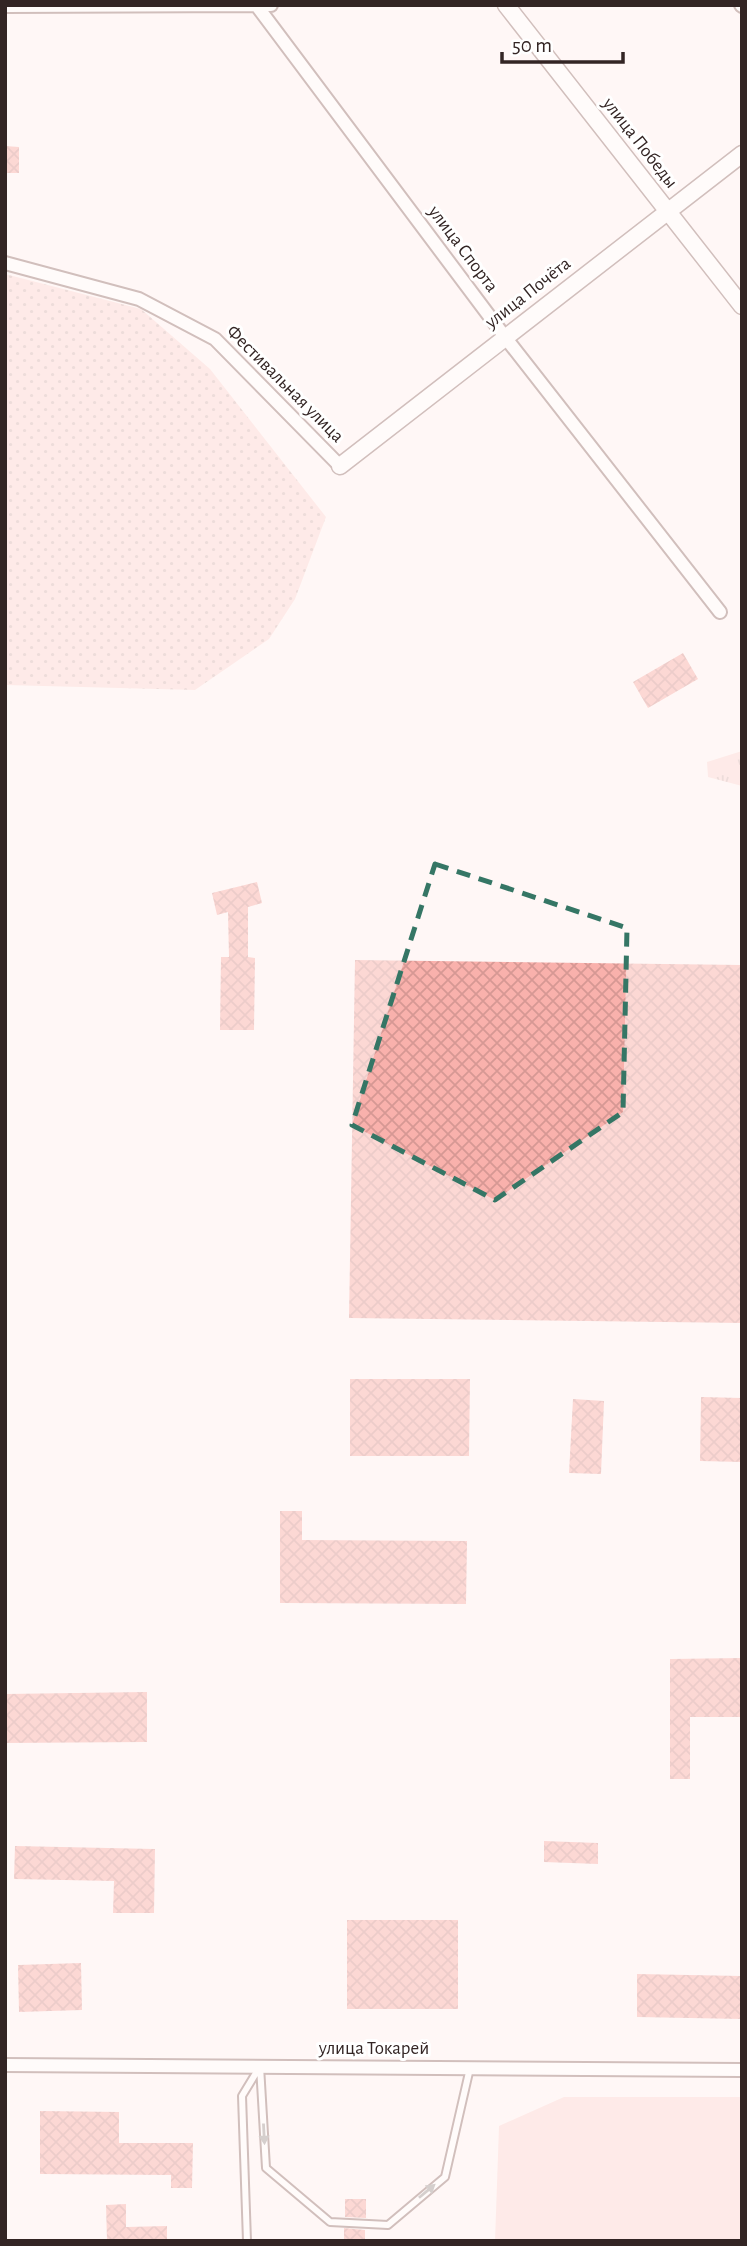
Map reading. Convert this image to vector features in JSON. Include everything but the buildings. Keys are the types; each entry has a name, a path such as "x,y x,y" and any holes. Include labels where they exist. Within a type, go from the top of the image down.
{"street":[{"name":"улица Победы","path":"506,5 742,306"},
{"path":"5,6 264,6"},
{"name":"улица Спорта","path":"264,6 505,337 720,611"},
{"name":"улица Почёта","path":"340,466 742,154"},
{"name":"Фестивальная улица","path":"5,263 139,299 215,339 340,466"},
{"name":"улица Токарей","path":"5,2064 742,2070"}],"lane":[{"path":"260,2066 266,2168 330,2222 388,2225 445,2176 470,2068"},
{"path":"247,2241 242,2095 260,2066"}],"highlighted area":[{"path":"435,864 627,928 623,1112 495,1200 352,1125"}],"green space":[{"path":"5,274 141,309 210,369 326,517 295,599 269,639 195,690 5,685"},
{"path":"742,751 742,786 708,777 707,762"},
{"path":"564,2097 742,2097 742,2241 495,2241 499,2126"}]}
